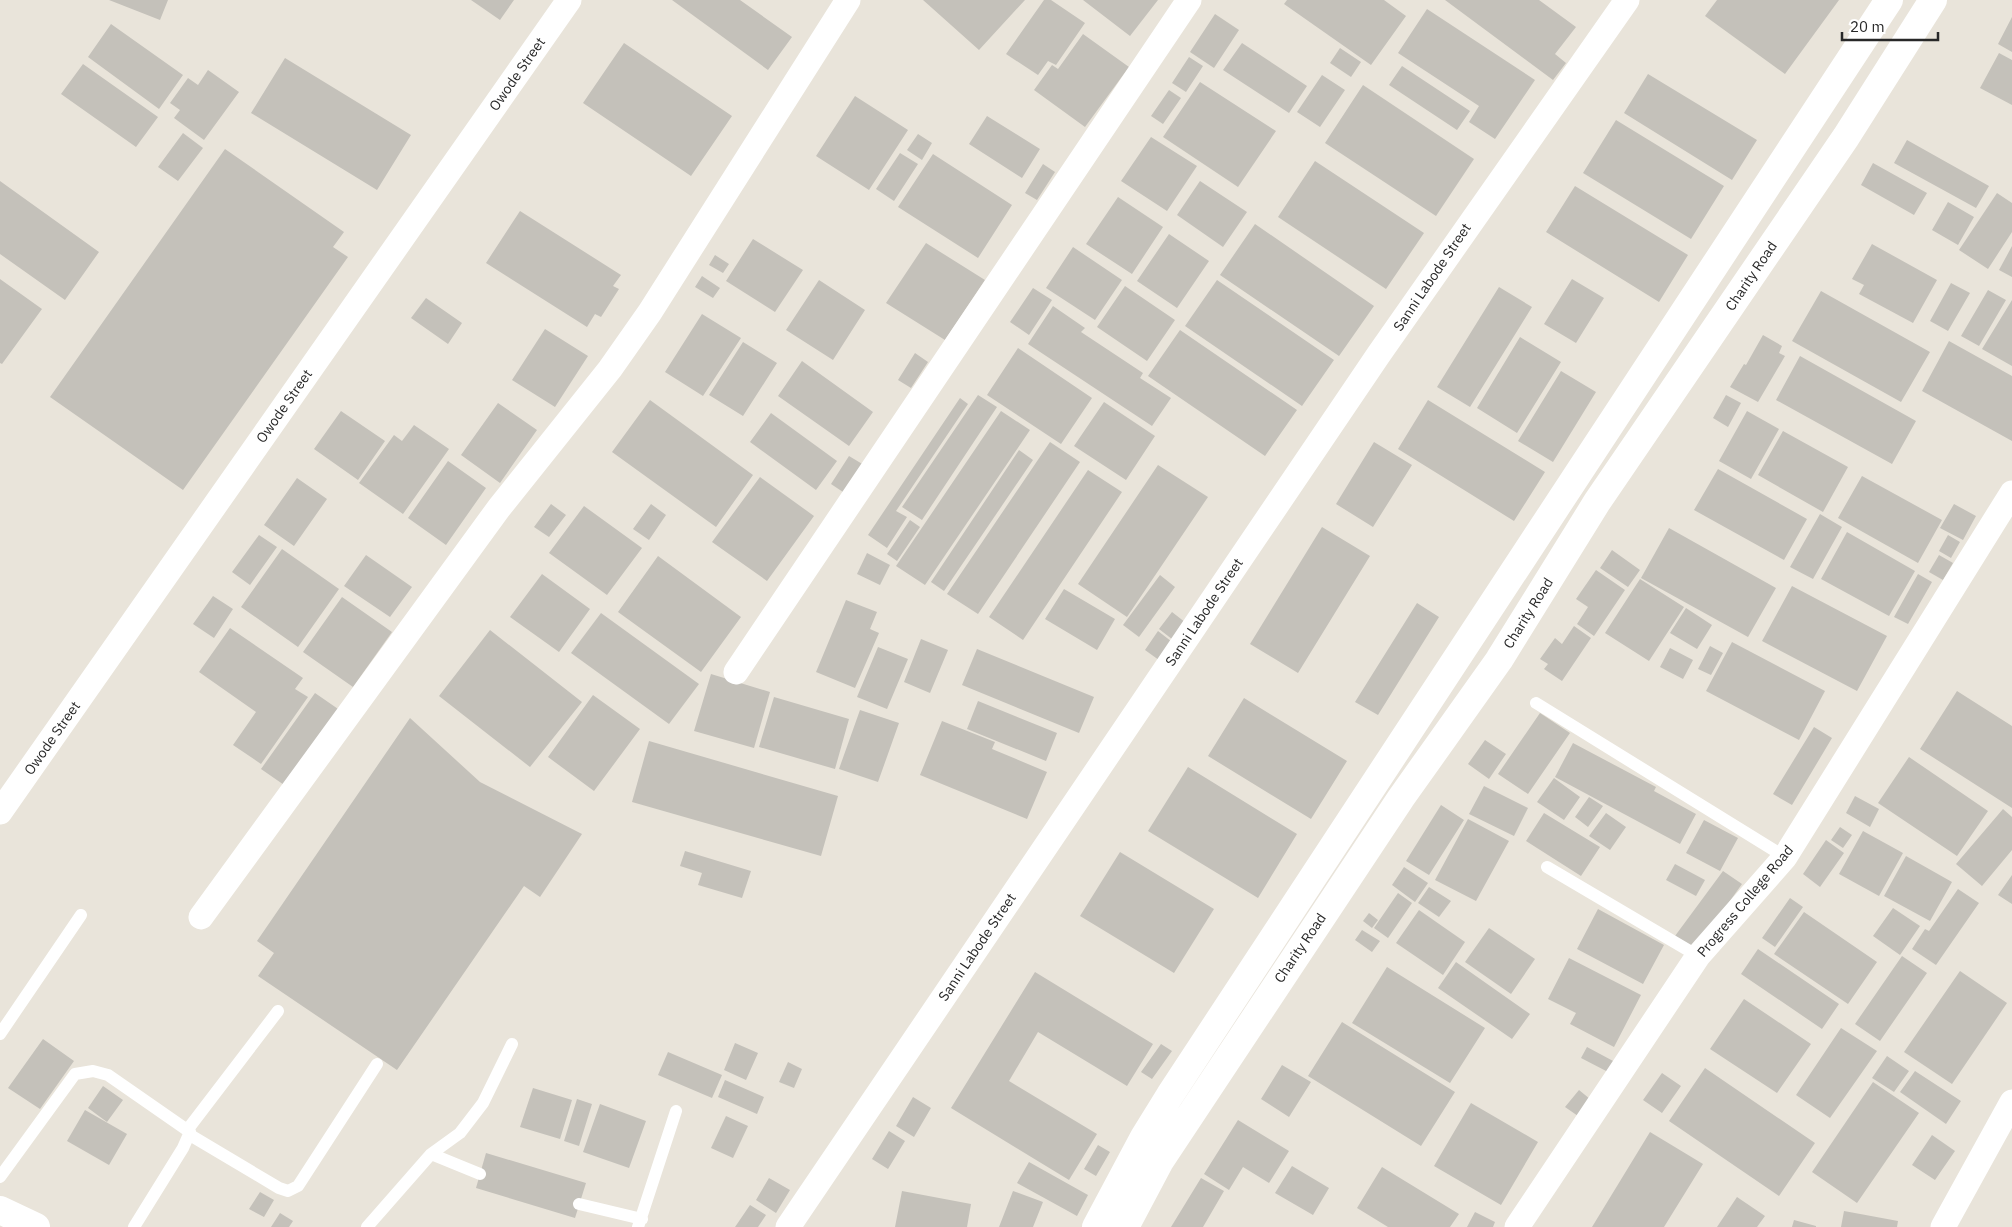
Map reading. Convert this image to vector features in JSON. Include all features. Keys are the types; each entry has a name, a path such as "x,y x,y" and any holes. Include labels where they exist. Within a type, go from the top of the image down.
{"street":[{"name":"Owode Street","path":"0,812 569,0"},
{"path":"201,917 499,508 616,360 650,312 848,0"},
{"path":"736,672 1189,0"},
{"name":"Sanni Labode Street","path":"788,1227 1373,362 1469,222 1627,0"},
{"name":"Charity Road","path":"1096,1227 1144,1137 1170,1095 1888,0"},
{"name":"Charity Road","path":"1125,1227 1151,1175 1175,1137 1401,798 1500,660 1597,502 1846,137 1932,0"},
{"name":"Progress College Road","path":"1517,1227 1698,956 1784,857 2012,493"},
{"path":"1942,1227 2012,1102"},
{"path":"0,1210 36,1227"}],"lane":[{"path":"1536,703 1784,857"},
{"path":"1547,867 1698,956"},
{"path":"0,1034 81,915"},
{"path":"134,1227 189,1132 278,1011"},
{"path":"366,1227 431,1154 460,1133 483,1102 512,1044"},
{"path":"0,1177 75,1074 93,1071 108,1075 189,1132 279,1188 288,1191 298,1186 377,1064"},
{"path":"579,1204 640,1223 676,1110"},
{"path":"431,1154 480,1174"}],"building":[{"path":"109,0 168,0 160,20"},
{"path":"471,0 514,0 500,20"},
{"path":"672,0 740,0 792,37 768,70"},
{"path":"923,0 1025,0 979,50"},
{"path":"1044,0 1051,0 1085,23 1056,65 1048,61 1038,75 1006,54"},
{"path":"1083,0 1158,0 1130,36"},
{"path":"1287,0 1384,0 1406,16 1371,65 1284,4"},
{"path":"1445,0 1539,0 1576,27 1555,54 1566,63 1553,80"},
{"path":"1717,0 1839,0 1785,74 1705,16"},
{"path":"1427,9 1535,80 1495,139 1469,122 1479,106 1398,53"},
{"path":"1215,14 1239,30 1214,68 1190,52"},
{"path":"2012,17 2012,52 1998,44"},
{"path":"111,24 183,75 159,109 88,57"},
{"path":"1083,34 1129,67 1085,127 1034,90 1052,65 1058,69"},
{"path":"624,43 732,116 691,176 583,103"},
{"path":"1242,43 1307,86 1289,113 1223,70"},
{"path":"1340,48 1361,62 1351,77 1330,63"},
{"path":"1999,53 2012,60 2012,105 1980,88"},
{"path":"1189,57 1203,66 1186,92 1172,83"},
{"path":"285,58 411,135 377,190 251,113"},
{"path":"83,64 158,117 136,147 61,94"},
{"path":"1402,66 1470,111 1457,130 1389,85"},
{"path":"208,70 239,92 204,140 174,118 180,110 170,103 188,78 198,85"},
{"path":"1648,74 1757,140 1732,180 1624,113"},
{"path":"1322,75 1345,90 1320,127 1297,112"},
{"path":"1200,82 1276,131 1238,187 1163,137"},
{"path":"1363,85 1474,159 1436,216 1325,143"},
{"path":"1169,90 1181,98 1163,124 1151,116"},
{"path":"855,96 908,130 869,190 816,156"},
{"path":"987,116 1040,149 1022,178 969,144"},
{"path":"1616,120 1724,186 1691,239 1583,173"},
{"path":"183,133 203,148 178,181 158,167"},
{"path":"918,134 932,143 922,160 907,150"},
{"path":"1151,137 1197,166 1167,211 1121,181"},
{"path":"1907,140 1989,186 1976,208 1894,163"},
{"path":"225,149 344,232 333,247 348,257 183,490 50,397"},
{"path":"900,153 918,164 894,201 876,189"},
{"path":"933,154 1012,205 978,258 898,207"},
{"path":"1315,161 1424,233 1386,289 1278,217"},
{"path":"1873,163 1927,193 1914,215 1861,185"},
{"path":"1043,164 1055,172 1037,200 1025,193"},
{"path":"0,181 99,252 65,300 0,254"},
{"path":"1200,181 1247,212 1223,247 1177,215"},
{"path":"1575,186 1688,255 1659,302 1546,232"},
{"path":"1997,193 2012,203 2012,232 1988,269 1959,250"},
{"path":"1118,197 1163,227 1132,274 1086,244"},
{"path":"1948,202 1974,217 1958,245 1932,230"},
{"path":"520,211 621,275 613,286 619,289 601,317 595,314 587,327 486,263"},
{"path":"1255,224 1374,306 1339,356 1220,275"},
{"path":"1169,234 1209,261 1177,308 1137,281"},
{"path":"753,239 803,270 775,312 726,281"},
{"path":"926,243 985,280 945,340 886,303"},
{"path":"1872,244 1937,280 1913,323 1859,294 1864,285 1852,279"},
{"path":"2012,246 2012,277 1999,270"},
{"path":"1073,247 1122,280 1095,320 1046,288"},
{"path":"715,255 729,264 723,273 709,265"},
{"path":"702,276 720,288 713,298 695,287"},
{"path":"0,279 42,309 2,364 0,363"},
{"path":"1572,279 1604,298 1576,343 1544,324"},
{"path":"819,280 865,310 833,360 786,330"},
{"path":"1217,280 1334,360 1302,406 1185,326"},
{"path":"1951,283 1970,293 1948,331 1930,321"},
{"path":"1125,286 1175,320 1147,361 1097,327"},
{"path":"1499,287 1532,307 1470,407 1437,387"},
{"path":"1033,288 1052,300 1029,335 1010,322"},
{"path":"1988,290 2006,300 1979,346 1961,336"},
{"path":"1821,291 1930,352 1901,402 1792,341"},
{"path":"426,298 462,323 448,344 411,318"},
{"path":"2012,300 2012,366 1982,349"},
{"path":"1053,306 1085,328 1081,332 1143,373 1140,378 1171,398 1152,426 1028,344"},
{"path":"702,314 741,338 703,396 665,372"},
{"path":"545,329 588,356 555,407 512,380"},
{"path":"1180,330 1297,410 1265,456 1148,376"},
{"path":"1763,335 1782,346 1779,353 1785,356 1758,402 1730,387 1744,364 1746,365"},
{"path":"1520,337 1561,362 1517,433 1477,408"},
{"path":"1949,341 2012,376 2012,441 1922,391"},
{"path":"743,342 777,363 743,416 709,395"},
{"path":"1018,348 1092,398 1061,444 987,395"},
{"path":"915,353 928,362 911,388 898,380"},
{"path":"1800,356 1916,421 1892,464 1776,400"},
{"path":"802,361 873,412 849,446 778,396"},
{"path":"1561,371 1596,392 1553,462 1518,441"},
{"path":"978,395 997,407 922,520 902,507"},
{"path":"1726,395 1741,403 1728,427 1713,418"},
{"path":"960,398 968,404 896,511 907,517 887,548 868,535"},
{"path":"650,400 753,475 716,527 612,452"},
{"path":"1428,400 1545,472 1514,521 1398,449"},
{"path":"1104,402 1155,436 1126,480 1074,446"},
{"path":"498,403 537,430 500,483 461,455"},
{"path":"341,411 385,441 358,480 314,449"},
{"path":"1001,411 1030,430 925,585 896,566"},
{"path":"1747,411 1779,429 1751,479 1719,461"},
{"path":"771,413 837,461 816,490 750,442"},
{"path":"414,425 449,449 403,514 359,483 394,435 402,441"},
{"path":"1783,431 1848,467 1823,512 1758,475"},
{"path":"1050,442 1080,462 978,614 947,594"},
{"path":"1374,442 1412,465 1373,527 1336,504"},
{"path":"1019,450 1033,460 944,591 931,582"},
{"path":"849,456 864,465 846,494 831,484"},
{"path":"448,461 486,488 446,545 408,518"},
{"path":"1158,465 1208,497 1127,617 1078,584"},
{"path":"1718,469 1807,519 1784,560 1694,510"},
{"path":"1088,470 1122,492 1023,640 989,617"},
{"path":"1862,476 1942,520 1918,563 1838,518"},
{"path":"760,477 814,516 767,581 712,542"},
{"path":"297,478 327,499 294,546 264,525"},
{"path":"551,504 566,515 549,537 534,527"},
{"path":"651,504 666,515 649,540 633,529"},
{"path":"1954,504 1976,516 1963,540 1940,528"},
{"path":"584,506 642,548 607,595 549,553"},
{"path":"1820,514 1842,527 1813,579 1790,567"},
{"path":"910,520 920,527 897,561 887,554"},
{"path":"1322,527 1370,556 1298,673 1250,644"},
{"path":"1669,528 1776,588 1748,637 1641,578"},
{"path":"1847,532 1915,571 1889,616 1821,579"},
{"path":"259,535 277,547 250,585 232,572"},
{"path":"1948,535 1960,542 1951,558 1939,551"},
{"path":"282,549 339,589 298,647 241,607"},
{"path":"1612,550 1640,570 1628,587 1600,568"},
{"path":"867,553 890,565 880,585 857,574"},
{"path":"366,555 412,587 390,617 344,586"},
{"path":"1939,555 1953,563 1943,580 1929,572"},
{"path":"658,556 741,617 701,672 618,612"},
{"path":"1596,570 1625,590 1594,636 1577,624 1588,607 1576,599"},
{"path":"542,574 590,609 559,652 510,617"},
{"path":"1918,574 1932,582 1908,624 1894,617"},
{"path":"1160,575 1175,587 1139,637 1123,625"},
{"path":"1640,579 1684,607 1649,661 1605,633"},
{"path":"1792,586 1887,636 1857,691 1762,641"},
{"path":"1064,589 1115,619 1097,650 1045,619"},
{"path":"213,596 233,609 214,638 193,624"},
{"path":"342,597 392,632 353,687 303,652"},
{"path":"846,600 877,612 870,629 879,633 855,688 816,672"},
{"path":"1417,603 1439,617 1378,715 1355,702"},
{"path":"1686,608 1712,625 1697,649 1670,633"},
{"path":"1172,612 1190,626 1177,643 1159,629"},
{"path":"601,613 699,684 669,724 571,653"},
{"path":"1574,626 1591,638 1562,681 1544,669 1548,664 1540,659 1555,638 1562,644"},
{"path":"230,628 303,678 295,689 308,697 261,764 233,745 256,712 199,672"},
{"path":"490,630 582,702 530,767 439,696"},
{"path":"1158,631 1176,645 1163,663 1145,650"},
{"path":"921,639 948,650 930,693 904,682"},
{"path":"1732,642 1825,691 1799,740 1706,691"},
{"path":"1710,646 1723,653 1711,675 1698,669"},
{"path":"878,647 908,659 887,709 857,697"},
{"path":"1670,648 1693,660 1683,679 1660,667"},
{"path":"977,649 1094,697 1079,733 962,685"},
{"path":"711,674 770,692 754,748 694,731"},
{"path":"1957,691 2012,726 2012,808 1920,749"},
{"path":"315,693 341,711 287,787 261,769"},
{"path":"593,695 640,729 594,791 548,757"},
{"path":"774,697 849,719 835,769 759,747"},
{"path":"1244,698 1347,761 1311,819 1208,756"},
{"path":"978,701 1057,733 1046,761 967,729"},
{"path":"860,710 899,723 878,782 839,769"},
{"path":"1540,713 1570,733 1528,794 1498,774"},
{"path":"410,718 480,782 582,834 540,897 524,886 397,1070 258,976 274,953 257,941"},
{"path":"942,721 995,742 992,749 1047,772 1027,819 920,775"},
{"path":"1814,727 1832,738 1792,805 1773,794"},
{"path":"1485,740 1506,754 1489,779 1468,764"},
{"path":"649,741 838,796 821,856 632,802"},
{"path":"1573,743 1656,787 1654,791 1696,814 1680,844 1555,777"},
{"path":"1909,757 1988,811 1957,856 1878,803"},
{"path":"1188,767 1297,834 1258,898 1148,831"},
{"path":"1554,778 1580,797 1564,820 1537,802"},
{"path":"1484,786 1528,808 1514,836 1469,814"},
{"path":"1855,796 1879,809 1870,827 1846,813"},
{"path":"1589,797 1603,806 1588,827 1575,817"},
{"path":"1441,805 1464,820 1429,875 1406,861"},
{"path":"2003,809 2012,817 2012,850 1982,886 1956,864"},
{"path":"1544,813 1600,847 1581,876 1526,841"},
{"path":"1606,813 1626,827 1610,850 1589,836"},
{"path":"1468,819 1509,841 1476,901 1435,880"},
{"path":"1704,820 1738,838 1720,871 1686,853"},
{"path":"1840,827 1852,835 1843,848 1831,840"},
{"path":"1863,831 1903,853 1879,896 1839,874"},
{"path":"1826,840 1844,853 1820,887 1803,874"},
{"path":"685,851 751,871 742,898 698,885 702,873 680,866"},
{"path":"1120,852 1214,909 1174,973 1080,916"},
{"path":"1906,856 1952,882 1930,921 1884,896"},
{"path":"1675,864 1705,880 1696,896 1666,880"},
{"path":"1404,867 1428,883 1415,902 1392,885"},
{"path":"1723,871 1742,884 1695,950 1675,936"},
{"path":"2012,875 2012,904 1998,895"},
{"path":"1429,887 1451,901 1439,917 1418,903"},
{"path":"1958,889 1979,903 1936,965 1912,949 1925,929 1929,931"},
{"path":"1398,893 1412,903 1388,938 1374,928"},
{"path":"1790,898 1803,907 1775,947 1762,938"},
{"path":"1893,908 1920,926 1900,955 1873,936"},
{"path":"1598,909 1664,945 1643,984 1577,949"},
{"path":"1419,910 1465,942 1443,975 1396,943"},
{"path":"1804,912 1877,962 1848,1004 1774,954"},
{"path":"1369,913 1378,920 1372,928 1363,921"},
{"path":"1489,928 1535,959 1511,994 1465,962"},
{"path":"1362,930 1380,941 1372,952 1355,940"},
{"path":"1758,949 1839,1004 1822,1029 1741,974"},
{"path":"1902,956 1927,973 1880,1041 1855,1024"},
{"path":"1569,958 1641,995 1614,1047 1570,1024 1576,1013 1548,999"},
{"path":"1456,962 1530,1014 1512,1039 1438,988"},
{"path":"1387,967 1485,1028 1450,1083 1352,1023"},
{"path":"1960,971 2007,1003 1952,1084 1904,1052"},
{"path":"1035,972 1153,1044 1127,1086 1038,1032 1009,1081 1097,1134 1069,1180 951,1108"},
{"path":"1744,999 1811,1044 1777,1093 1710,1049"},
{"path":"1342,1022 1455,1092 1421,1146 1308,1076"},
{"path":"1841,1028 1877,1051 1830,1118 1796,1095"},
{"path":"43,1039 74,1061 40,1109 8,1088"},
{"path":"735,1043 758,1053 746,1080 724,1070"},
{"path":"1161,1044 1172,1051 1152,1079 1141,1072"},
{"path":"1587,1047 1615,1062 1610,1073 1581,1058"},
{"path":"668,1052 722,1075 712,1098 658,1075"},
{"path":"1887,1056 1909,1071 1894,1092 1872,1078"},
{"path":"788,1062 802,1069 794,1088 779,1082"},
{"path":"1282,1065 1311,1082 1289,1117 1261,1099"},
{"path":"1705,1068 1815,1143 1779,1196 1669,1121"},
{"path":"1915,1071 1961,1101 1946,1124 1900,1092"},
{"path":"1662,1073 1681,1086 1662,1113 1643,1100"},
{"path":"725,1080 764,1097 757,1114 718,1097"},
{"path":"1873,1082 1919,1113 1857,1203 1812,1172"},
{"path":"103,1086 123,1100 107,1122 88,1108"},
{"path":"533,1088 572,1100 560,1139 520,1127"},
{"path":"1579,1090 1590,1099 1578,1116 1565,1107"},
{"path":"913,1097 931,1108 914,1137 896,1126"},
{"path":"577,1099 592,1104 579,1146 564,1141"},
{"path":"1471,1103 1538,1142 1501,1205 1434,1166"},
{"path":"600,1104 646,1121 629,1168 583,1152"},
{"path":"85,1110 127,1134 109,1165 67,1141"},
{"path":"726,1116 748,1126 733,1158 711,1148"},
{"path":"1238,1120 1289,1151 1269,1183 1243,1167 1229,1190 1204,1174"},
{"path":"889,1131 905,1141 888,1169 872,1159"},
{"path":"1650,1132 1703,1164 1664,1227 1592,1227"},
{"path":"1932,1135 1955,1151 1935,1180 1912,1165"},
{"path":"1098,1145 1110,1152 1096,1176 1084,1169"},
{"path":"486,1153 586,1183 575,1218 476,1188"},
{"path":"1029,1162 1088,1195 1077,1216 1017,1183"},
{"path":"1292,1166 1329,1188 1313,1215 1275,1193"},
{"path":"1382,1167 1459,1214 1450,1227 1388,1227 1357,1208"},
{"path":"769,1178 790,1190 776,1213 756,1200"},
{"path":"1201,1178 1224,1191 1203,1227 1171,1227"},
{"path":"902,1191 971,1204 967,1227 895,1227"},
{"path":"1013,1191 1043,1202 1033,1227 999,1227"},
{"path":"260,1192 274,1200 264,1217 249,1209"},
{"path":"1737,1197 1765,1216 1757,1227 1717,1227"},
{"path":"750,1205 766,1215 758,1227 735,1227"},
{"path":"1844,1211 1898,1221 1897,1227 1841,1227"},
{"path":"1475,1212 1495,1222 1493,1227 1467,1227"},
{"path":"280,1213 293,1221 289,1227 271,1227"},
{"path":"1794,1220 1816,1226 1816,1227 1792,1227"}]}
